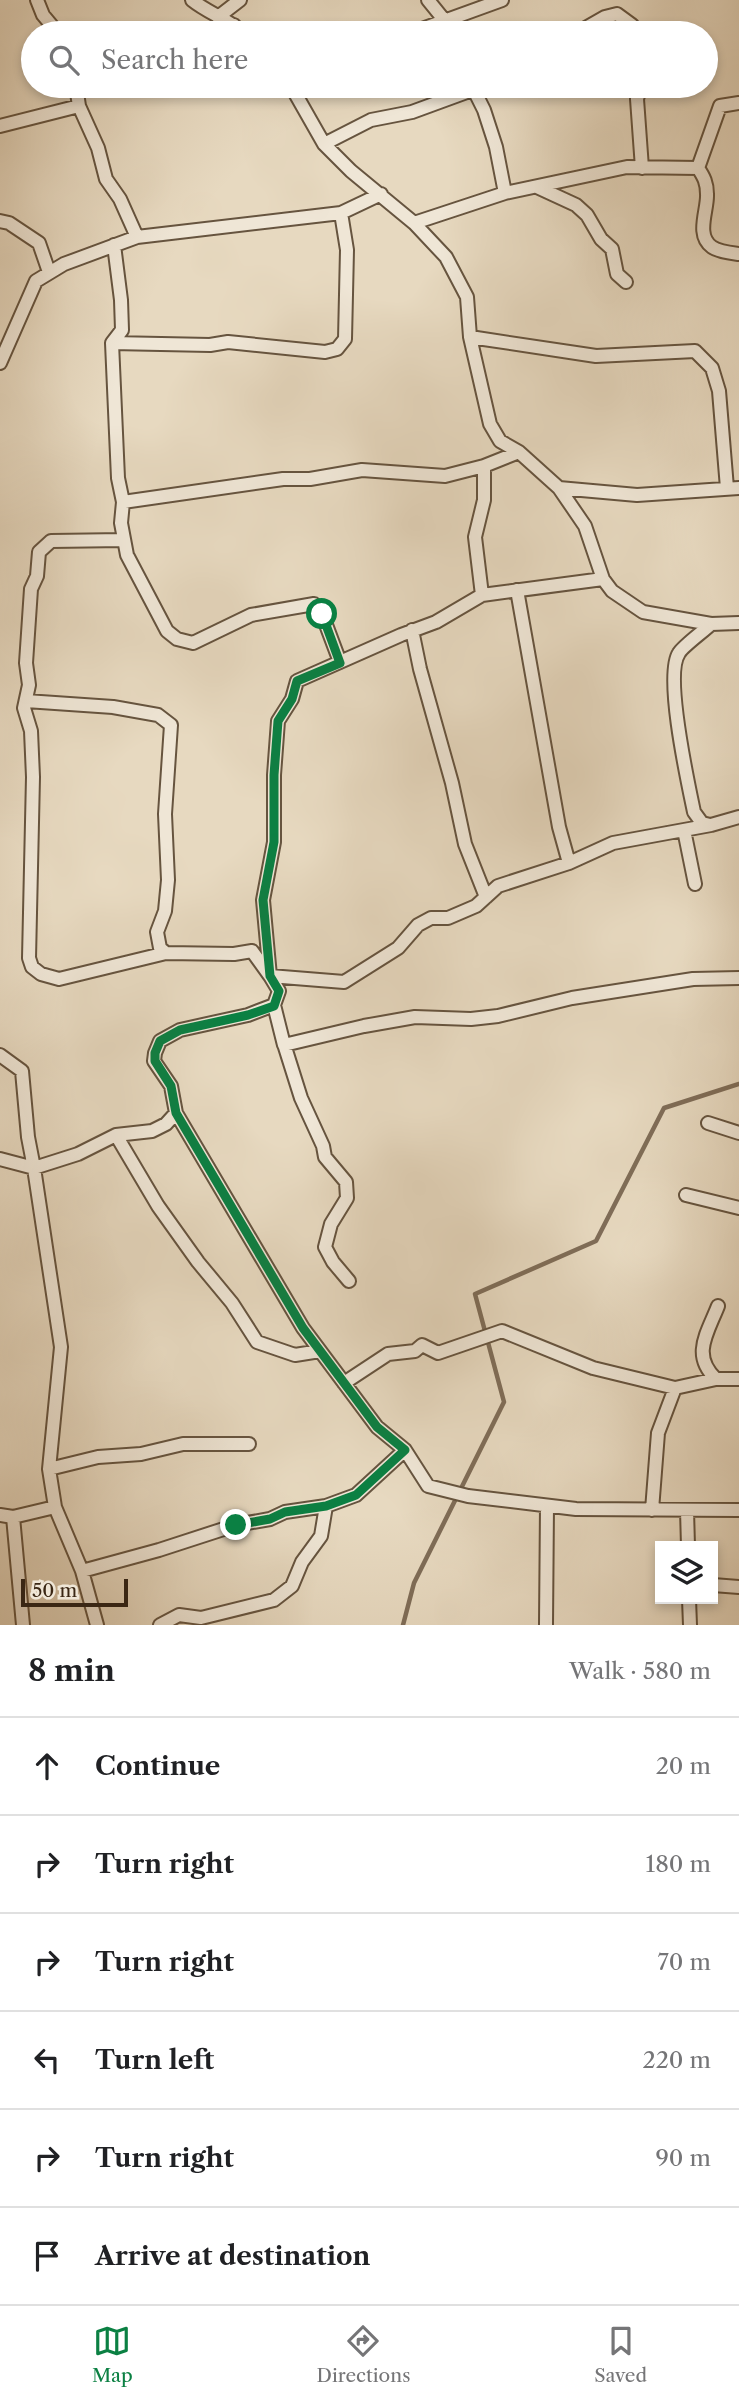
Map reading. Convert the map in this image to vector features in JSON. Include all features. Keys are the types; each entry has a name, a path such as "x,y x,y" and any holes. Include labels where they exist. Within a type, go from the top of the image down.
{"street":[{"path":"37,0 48,21"},
{"path":"192,0 225,21"},
{"path":"218,17 240,0"},
{"path":"428,0 444,21"},
{"path":"460,21 502,0"},
{"path":"598,21 618,14 627,21"},
{"path":"78,98 98,148 106,179 120,199 137,237"},
{"path":"298,98 324,144 351,171 414,223 446,257 467,298 470,337 490,424 500,441 519,452 559,488 585,526 603,579 611,592 643,612 711,624 739,624"},
{"path":"324,144 371,120 412,112 448,98"},
{"path":"480,98 496,147 505,193"},
{"path":"637,98 642,168"},
{"path":"698,168 720,106 739,103"},
{"path":"0,126 79,106"},
{"path":"414,223 505,193 627,167 698,168"},
{"path":"698,168 706,179 708,196 703,228 705,240 713,248 739,254"},
{"path":"537,187 576,205 587,215 601,239 612,249 617,274 626,282"},
{"path":"1,357 36,281 64,264 137,237 341,213 381,194"},
{"path":"113,343 210,345 228,342 325,352 337,349 345,340 346,307 347,250 341,213"},
{"path":"0,221 9,223 39,243 49,272"},
{"path":"114,245 120,286 122,330 113,343 118,478 123,502 121,523 127,555 167,631 177,639 193,643 251,615 314,604 322,614 340,663"},
{"path":"470,337 596,356 695,351 712,368 719,391 733,488 637,495 559,488"},
{"path":"123,502 362,470 445,476 484,466 519,452"},
{"path":"482,595 475,537 484,500 484,466"},
{"path":"124,540 51,541 39,552 37,576 31,589 26,663 29,685 24,708 32,731 29,958 32,967 41,974 60,979 166,953 234,954 252,951 279,991 274,1006 284,1044 301,1098 323,1146 325,1157 346,1182 347,1198 331,1224 325,1247 332,1262 349,1281"},
{"path":"270,976 263,900 274,842 274,775 278,721 292,699 297,681 446,617 482,595 603,579"},
{"path":"517,590 556,815 569,863"},
{"path":"711,624 679,652 674,668 678,726 694,812 702,823 711,825"},
{"path":"412,630 465,844 486,897"},
{"path":"26,701 113,707 158,715 171,725 166,814 168,880 165,911 157,932 160,948 166,953"},
{"path":"270,976 344,982 398,947 418,925 431,918 448,918 476,906 498,886 569,863 613,843 711,825 739,817"},
{"path":"684,830 695,884"},
{"path":"284,1044 415,1017 471,1019 498,1016 572,998 679,981 739,978"},
{"path":"274,1006 248,1015 180,1030 160,1041 155,1061 171,1086 176,1113 303,1328 377,1427 405,1450 428,1486 468,1496 576,1509 739,1510"},
{"path":"0,1055 22,1071 28,1137 61,1347 49,1469 55,1507 82,1571 97,1625"},
{"path":"0,1159 34,1168 78,1154 116,1135 152,1131 166,1124 176,1113"},
{"path":"708,1123 739,1133"},
{"path":"116,1135 158,1206 198,1262 232,1303 257,1342 295,1354 320,1351"},
{"path":"686,1195 739,1208"},
{"path":"716,1380 706,1370 701,1348 718,1306"},
{"path":"344,1383 388,1354 415,1350 422,1345 438,1353 502,1331 593,1368 675,1388 716,1380 739,1379"},
{"path":"652,1510 658,1433 675,1388"},
{"path":"49,1469 98,1457 141,1454 183,1444 249,1444"},
{"path":"82,1571 236,1525 270,1519 285,1512 326,1506 356,1495 405,1450"},
{"path":"160,1625 179,1615 201,1618 274,1600 292,1586 302,1562 321,1536 326,1506"},
{"path":"546,1625 547,1506"},
{"path":"23,1625 7,1516 55,1507"},
{"path":"687,1510 688,1541"},
{"path":"718,1585 739,1587"},
{"path":"689,1604 690,1625"}],"waterway":[{"path":"403,1625 414,1583 504,1402 475,1294 596,1241 664,1108 739,1084"}],"route":[{"path":"236,1525 270,1519 285,1512 326,1506 356,1495 405,1450 377,1427 303,1328 176,1113 171,1086 155,1061 160,1041 180,1030 248,1015 274,1006 279,991 270,976 263,900 274,842 274,775 278,721 292,699 297,681 340,663 322,614"}]}
